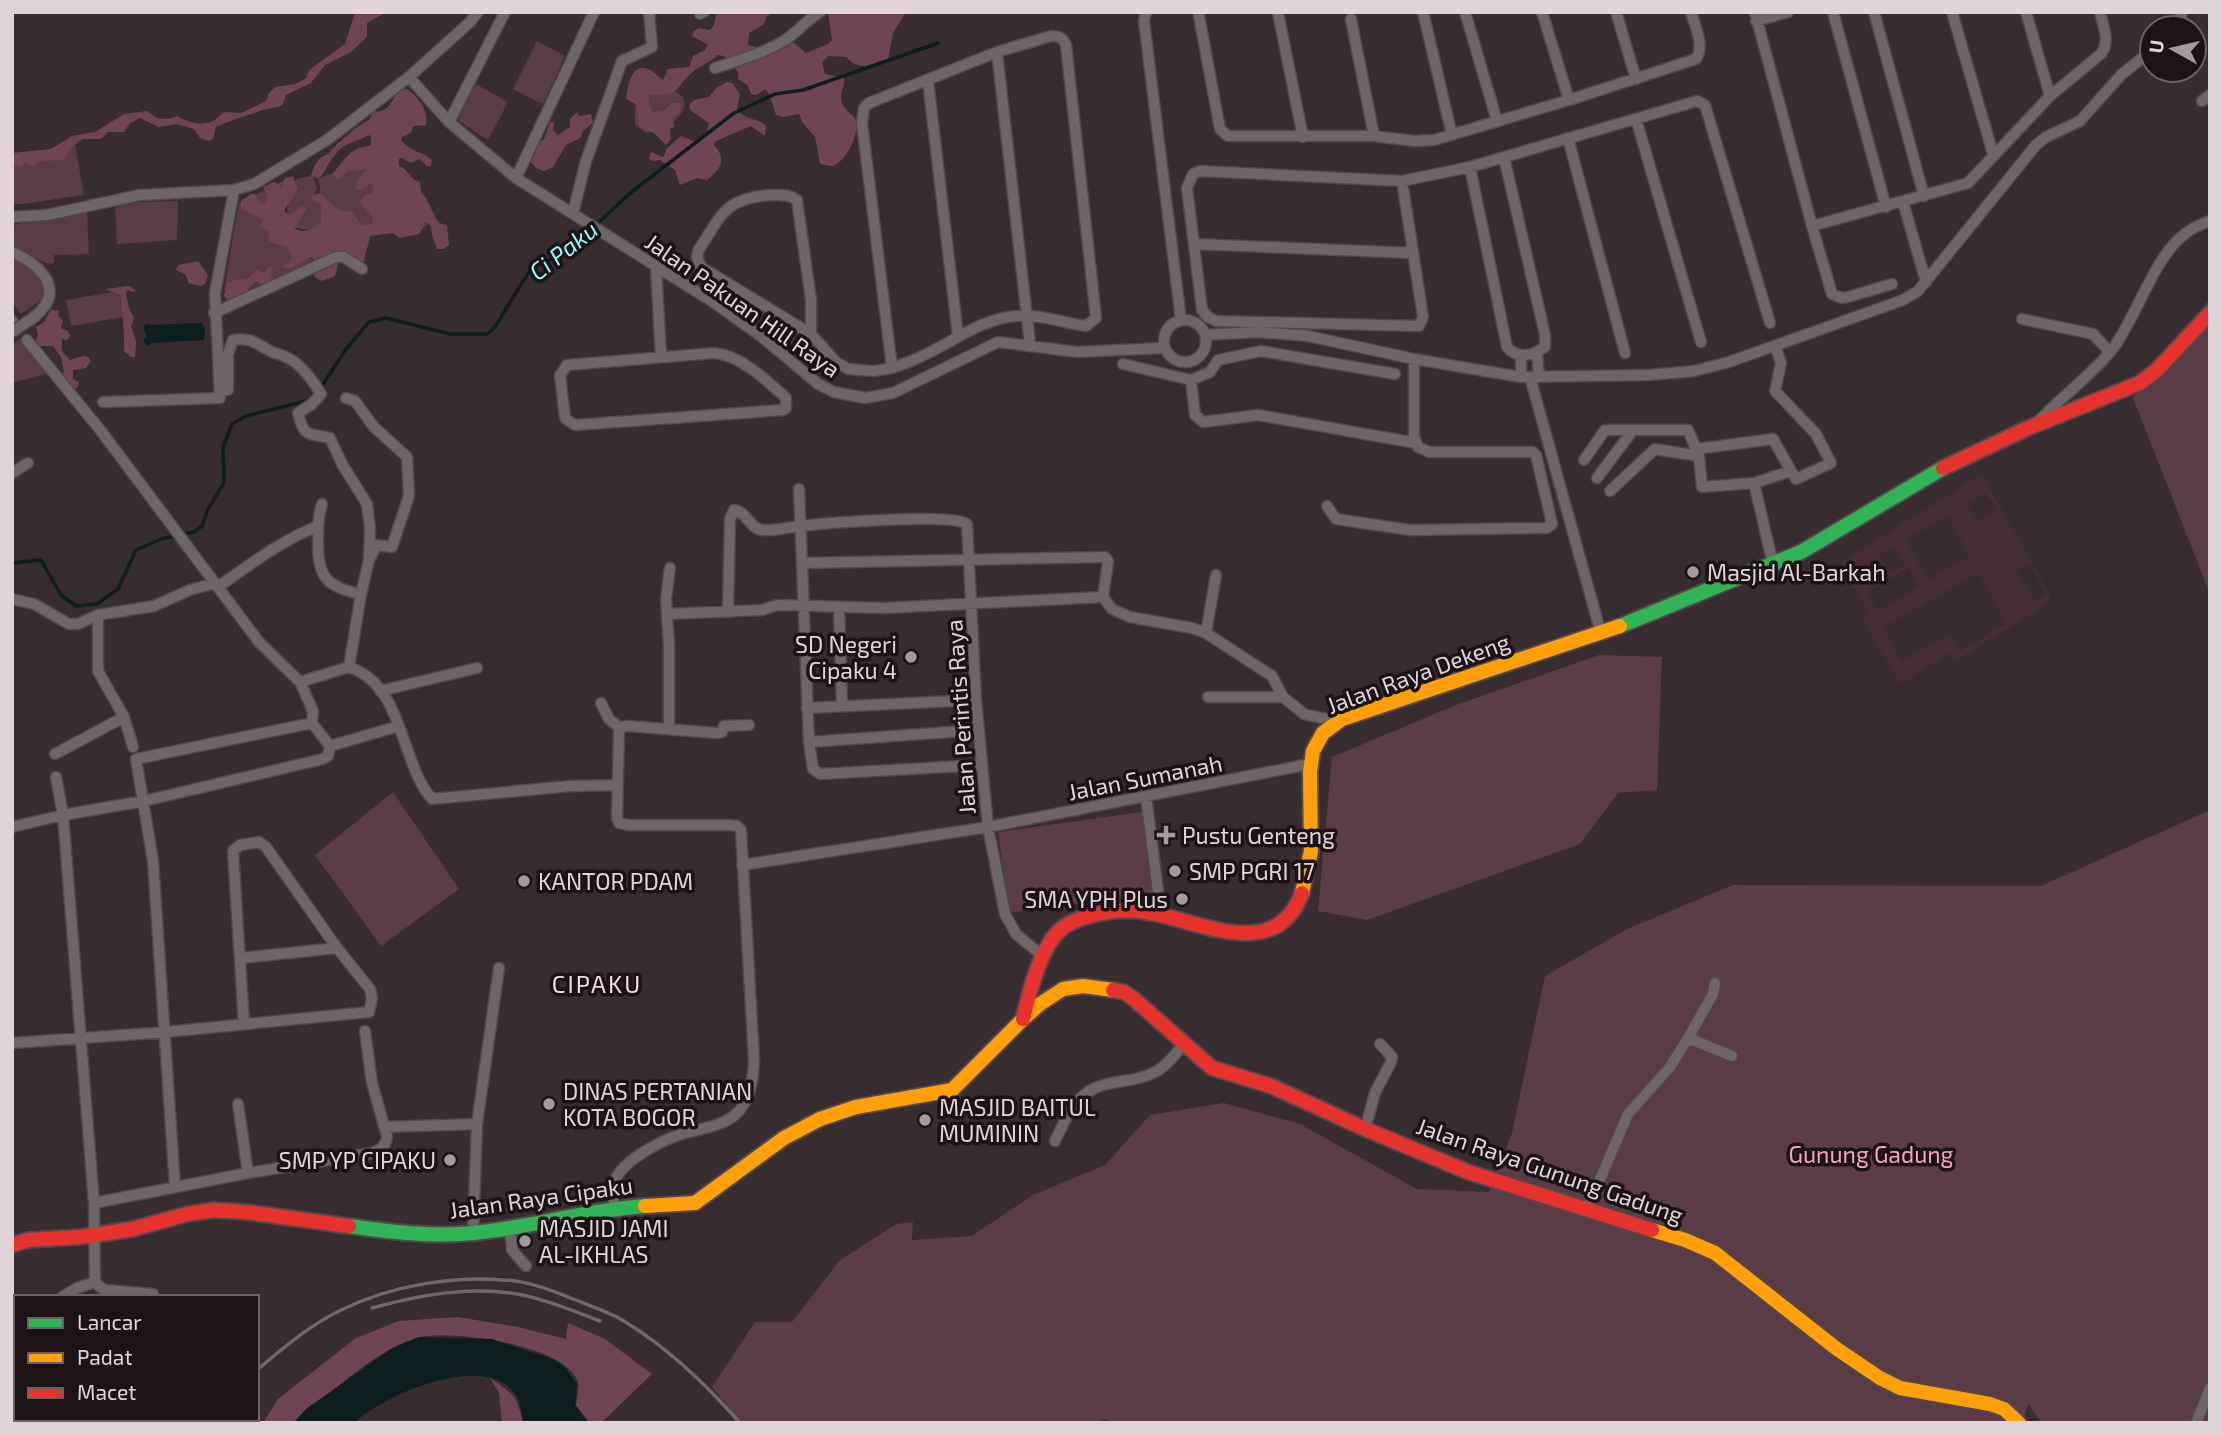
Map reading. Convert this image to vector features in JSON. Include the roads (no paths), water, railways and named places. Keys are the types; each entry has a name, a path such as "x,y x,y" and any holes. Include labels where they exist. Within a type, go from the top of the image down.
{"street":[{"path":"12,217 47,215 139,195 234,190 254,184 327,140 409,77 478,12"},
{"path":"449,122 505,12"},
{"path":"516,178 594,12"},
{"path":"577,216 586,161 622,61 652,47 649,12"},
{"path":"715,68 780,43 794,34 807,19 821,12"},
{"path":"1146,12 1144,21 1181,320"},
{"path":"1423,12 1452,135"},
{"path":"1465,12 1497,121"},
{"path":"1542,12 1569,100"},
{"path":"1616,12 1636,79"},
{"path":"1199,16 1220,129 1228,136 1374,136 1415,141 1452,135 1696,59 1700,41 1691,12"},
{"path":"1788,12 1756,17 1832,294 1848,298 1892,284"},
{"path":"1833,12 1886,207"},
{"path":"1874,12 1924,196"},
{"path":"1952,12 1993,154"},
{"path":"2026,12 2050,96"},
{"path":"1812,226 1968,183 2050,96 2105,48 2106,37 2100,12"},
{"path":"1278,13 1303,137"},
{"path":"1351,19 1374,136"},
{"path":"811,334 811,300 800,205 794,198 785,195 752,197 736,202 723,213 698,251 698,263 811,334 836,362 848,369 874,371 892,368 1002,318 1026,316 1061,319 1086,326 1096,318 1066,45 1063,39 1051,36 997,52 869,103 862,116 892,368"},
{"path":"997,52 1030,344"},
{"path":"1205,335 1257,332 1308,336 1413,359 1530,377 1648,375 1695,371 1729,362 1903,300 1918,290 2036,145 2046,137 2080,121 2121,75 2138,61"},
{"name":"Jalan Pakuan Hill Raya","path":"409,77 449,122 516,178 743,322 818,384 834,393 865,398 893,393 998,342 1030,344 1070,352 1164,348"},
{"path":"928,81 958,336"},
{"path":"1402,181 1423,317 1422,323 1415,328 1216,321 1202,310 1187,188 1193,174 1200,171 1402,181 1470,167 1697,101 1705,105 1770,323"},
{"path":"1636,119 1701,342"},
{"path":"1568,138 1625,353"},
{"path":"1470,167 1507,347 1521,355 1536,352 1545,348 1545,335 1504,157"},
{"path":"103,402 220,398 214,313 218,267 234,190"},
{"path":"1903,202 1926,282"},
{"path":"2034,426 2110,352 2129,325 2147,286 2179,238 2210,220"},
{"path":"1194,244 1413,253"},
{"path":"12,252 42,272 50,299 45,309 33,318 13,326"},
{"path":"214,313 336,257 344,257 362,269"},
{"path":"656,267 661,357"},
{"name":"Jalan Raya Dekeng","path":"1023,1019 1027,1000 1044,957 1057,933 1073,921 1137,910 1231,933 1250,935 1276,927 1291,916 1303,893 1308,867 1312,826 1310,764 1315,742 1322,732 1342,719 1600,632 1801,552 1951,463 2140,383 2157,370 2210,313"},
{"path":"2022,319 2093,334 2110,352"},
{"path":"1181,320 1196,323 1205,335 1202,354 1191,362 1178,362 1167,354 1164,348 1166,330 1181,320"},
{"path":"220,390 228,390 228,354 233,340 245,338 288,358 315,383 321,394 298,413 302,429 312,436 330,438 342,464 363,496 370,528 369,560 349,667"},
{"path":"12,827 145,801 323,759 328,756 330,746 312,723 313,711 300,682 259,642 101,431 27,340"},
{"path":"1610,491 1655,449 1698,453 1773,439 1796,479 1832,463 1816,434 1775,391 1781,363 1775,346"},
{"path":"1123,364 1191,380 1210,372 1218,360 1261,351 1395,374"},
{"path":"1530,377 1536,352"},
{"path":"715,353 727,355 784,396 787,405 783,410 575,425 565,418 560,375 564,367 661,357 715,353"},
{"path":"1521,355 1530,377 1600,632"},
{"path":"1413,359 1416,443"},
{"path":"1191,380 1195,415 1203,422 1258,415 1416,443 1429,452 1532,452 1536,455 1552,524 1546,528 1410,530 1336,519 1327,506"},
{"path":"346,398 355,401 374,427 407,457 408,496 392,547 377,545 369,560"},
{"path":"1584,460 1605,430 1688,430 1698,453 1702,487 1754,483 1791,471"},
{"path":"1597,478 1633,430"},
{"path":"12,473 28,463"},
{"path":"1754,483 1773,564"},
{"path":"799,489 807,708 813,769 820,774 981,765"},
{"path":"322,504 318,526 318,566 327,580 344,590 361,594"},
{"path":"728,612 732,512 740,511 752,525 761,530 801,526"},
{"name":"Jalan Perintis Raya","path":"801,526 933,517 961,520 967,524 976,700 988,827 1002,899 1010,925 1016,934 1044,957"},
{"path":"12,599 34,604 69,624 78,625 98,615 154,606 190,590 216,585 253,560 298,534 318,526"},
{"path":"803,563 1105,557 1108,561 1103,597 1112,609 1130,617 1206,633 1272,676 1283,697 1304,714 1342,719"},
{"path":"669,728 666,599 670,568"},
{"path":"1206,633 1216,575"},
{"path":"667,614 762,610 778,604 884,608 1103,597"},
{"path":"839,607 842,706"},
{"path":"98,615 98,671 124,717 133,747"},
{"path":"300,682 349,667 380,691 432,799 571,786 617,785"},
{"path":"380,691 477,668"},
{"path":"1208,697 1283,697"},
{"path":"807,708 976,700"},
{"path":"601,704 609,719 620,729"},
{"path":"55,754 124,717"},
{"path":"175,1187 153,861 136,759 312,723"},
{"path":"620,729 627,726 717,733 722,732 724,726 749,725"},
{"path":"330,746 399,726"},
{"path":"614,1208 614,1183 618,1175 639,1154 678,1135 735,1115 750,1089 754,1060 741,830 737,826 623,824 617,818 620,729"},
{"path":"809,743 979,730"},
{"name":"Jalan Sumanah","path":"742,865 988,827 1310,764"},
{"path":"56,777 63,815 94,1203 95,1282 106,1290 153,1294"},
{"path":"1146,796 1161,915"},
{"path":"12,1043 166,1032 369,1012 372,998 370,989 337,948 266,847 259,842 240,845 233,851 244,1024"},
{"path":"241,958 337,948"},
{"path":"472,1233 477,1124 499,968"},
{"path":"1587,1210 1628,1114 1670,1067 1713,994 1715,983"},
{"name":"Jalan Raya Gunung Gadung","path":"1023,1019 1063,989 1083,986 1124,992 1212,1068 1271,1086 1468,1172 1685,1240 1715,1253 1838,1349 1881,1378 1900,1388 1990,1404 2004,1409 2019,1423"},
{"name":"Jalan Raya Cipaku","path":"12,1245 28,1240 96,1235 133,1229 187,1213 214,1210 399,1233 472,1233 614,1208 695,1203 784,1138 821,1119 856,1107 952,1090 1023,1019"},
{"path":"94,1203 248,1173 372,1153 383,1148 387,1136 372,1083 365,1031"},
{"path":"1688,1038 1732,1056"},
{"path":"1365,1129 1375,1093 1392,1057 1380,1044"},
{"path":"1055,1141 1074,1106 1086,1093 1098,1086 1150,1075 1167,1064 1183,1045"},
{"path":"238,1104 248,1173"},
{"path":"384,1127 477,1124"},
{"path":"510,1227 512,1250 526,1266"},
{"path":"65,1295 95,1282"},
{"path":"2196,1423 2210,1388"}],"waterway":[{"name":"Ci Paku","path":"320,389 346,349 369,322 386,318 450,334 487,334 495,327 532,267 566,253 629,194 734,113 775,94 803,90 938,43"},
{"name":"Ci Paku","path":"12,563 41,560 61,595 76,606 97,604 118,589 136,550 161,539 194,532 202,526 208,509 224,483 223,447 232,424 246,416 310,400"}],"railway":[{"path":"259,1368 317,1323 380,1294 448,1281 515,1281 557,1293 624,1321 686,1368 740,1423"},
{"path":"372,1308 444,1293 499,1292 538,1299 600,1321"}],"place":[{"name":"Masjid Al-Barkah","path":"1693,572"},
{"name":"SD Negeri Cipaku 4","path":"911,657"},
{"name":"Pustu Genteng","path":"1166,835"},
{"name":"SMP PGRI 17","path":"1175,871"},
{"name":"KANTOR PDAM","path":"524,881"},
{"name":"SMA YPH Plus","path":"1182,899"},
{"name":"DINAS PERTANIAN KOTA BOGOR","path":"549,1104"},
{"name":"MASJID BAITUL MUMININ","path":"925,1120"},
{"name":"SMP YP CIPAKU","path":"450,1160"},
{"name":"MASJID JAMI AL-IKHLAS","path":"525,1241"}],"district":[{"name":"CIPAKU","path":"597,983"}],"park label":[{"name":"Gunung Gadung","path":"1871,1154"}]}
